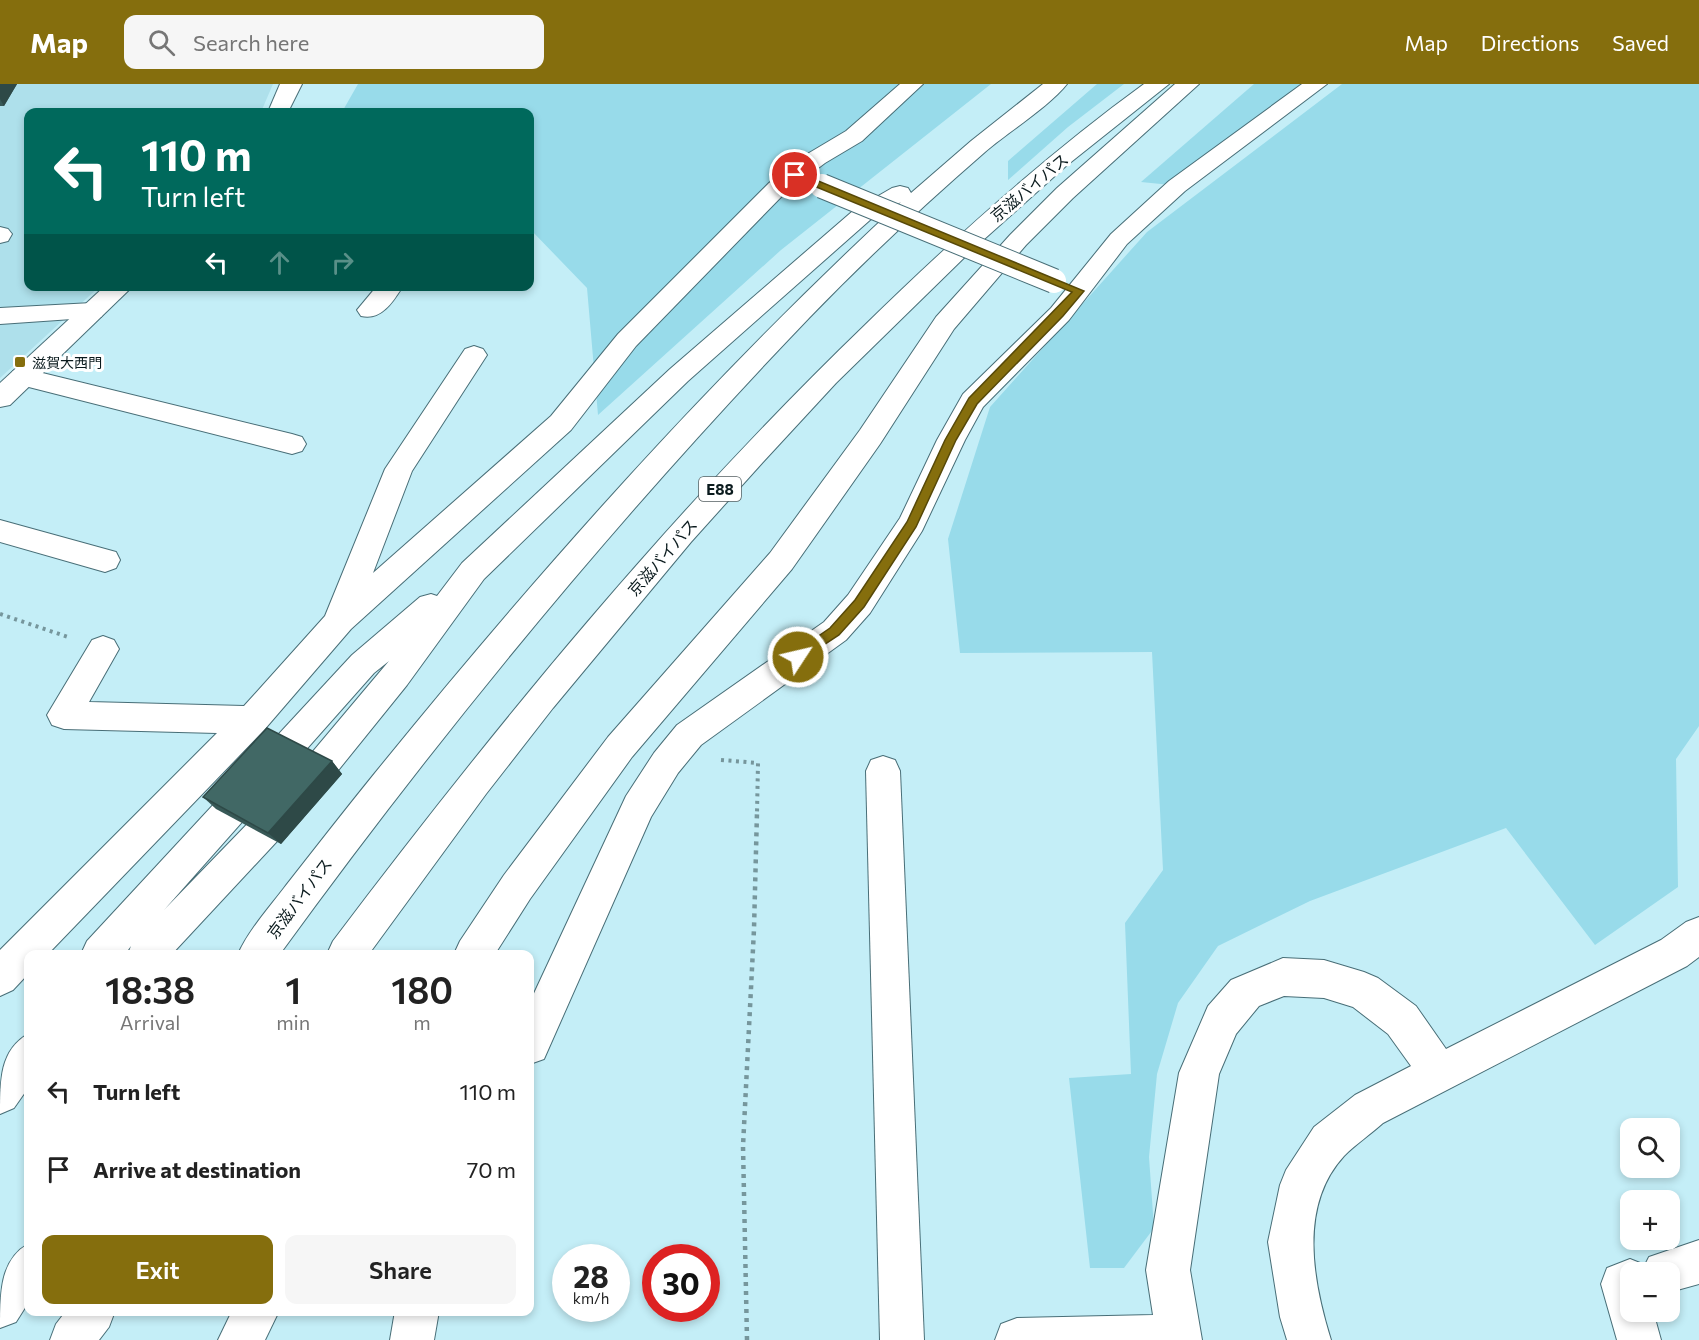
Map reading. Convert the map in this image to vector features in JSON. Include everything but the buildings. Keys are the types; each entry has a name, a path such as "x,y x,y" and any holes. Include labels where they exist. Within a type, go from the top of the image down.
{"main road":[{"path":"280,108 291,84"},
{"path":"0,977 15,946 252,720 338,623 561,423 627,340 777,188 854,136 912,84"},
{"name":"京滋バイパス","path":"260,950 468,683 615,511 741,375 851,263 967,155 1056,84"},
{"name":"京滋バイパス","path":"349,950 497,755 718,492 840,362 1001,209 1158,84"},
{"path":"476,950 517,887 620,747 781,561 870,437 945,324 1018,240 1057,201 1188,84"},
{"path":"534,1036 638,807 666,764 689,735 835,632 859,604 912,524 951,440 973,401 1060,314 1066,286 1177,186 1316,84"},
{"path":"104,950 363,664 473,571 679,375 862,215 967,155"},
{"path":"795,175 1066,286"},
{"path":"0,399 115,291"},
{"path":"370,310 386,291"},
{"path":"0,316 92,311"},
{"path":"338,623 399,469 474,355"},
{"path":"22,377 292,444"},
{"path":"0,531 105,560"},
{"path":"151,950 295,798 396,676 473,571"},
{"path":"104,649 64,715 252,720"},
{"path":"883,771 902,1340"},
{"path":"534,983 602,886"},
{"path":"1309,1340 1302,1317 1290,1242 1301,1185 1329,1142 1369,1109 1674,953 1699,935"},
{"path":"1017,1340 1180,1339 1168,1270 1199,1073 1222,1020 1245,993 1283,977 1324,979 1364,991 1402,1020 1439,1073"},
{"path":"0,1094 24,1060"},
{"path":"0,1103 24,1078"},
{"path":"1680,1267 1699,1262"},
{"path":"0,1306 24,1272"},
{"path":"72,1340 89,1316"},
{"path":"240,1340 254,1316"},
{"path":"412,1340 416,1316"},
{"path":"1635,1322 1640,1340"}],"path":[{"path":"0,614 104,649"},
{"path":"684,742 708,758 758,763 754,928 743,1146 747,1340"}],"shaded area":[{"path":"0,84 273,84 263,108 24,108 24,291 95,291 0,378"},
{"path":"358,84 991,84 781,250 598,415 587,288 534,233 534,108 344,108"},
{"path":"1097,84 1124,84 1068,127 1008,180 1008,161"},
{"path":"1254,84 1305,84 1171,185 1141,182"},
{"path":"1342,84 1699,84 1699,726 1676,759 1678,887 1595,945 1506,828 1310,901 1218,946 1178,1003 1157,1074 1149,1157 1154,1228 1124,1268 1090,1268 1069,1078 1131,1074 1125,923 1163,870 1152,652 960,653 948,539 990,407 1147,232"}],"place":[{"name":"滋賀大西門","path":"20,362"}],"route":[{"path":"795,175 1079,291 1060,314 973,401 951,440 912,524 859,604 835,632 798,657"}]}
